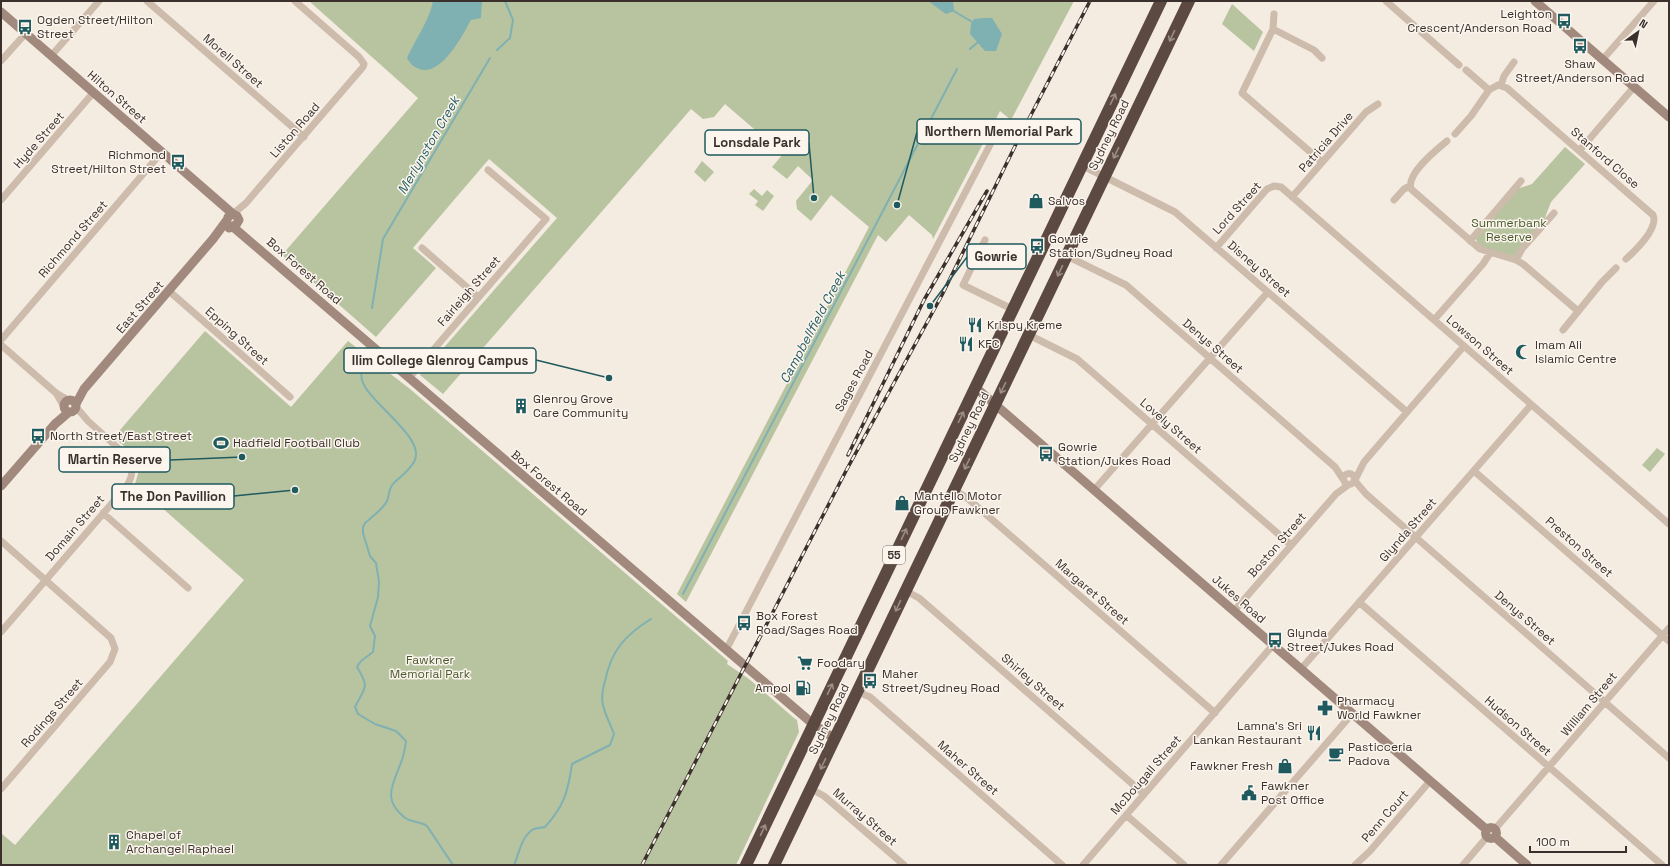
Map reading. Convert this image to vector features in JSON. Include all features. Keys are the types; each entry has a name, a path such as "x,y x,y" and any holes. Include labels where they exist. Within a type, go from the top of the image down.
{"highway":[{"name":"Sydney Road","path":"746,865 1161,1"},
{"name":"Sydney Road","path":"774,865 1189,1"}],"street":[{"path":"52,56 99,1"},
{"name":"Morell Street","path":"147,1 304,137"},
{"name":"Liston Road","path":"233,220 246,203 361,71 364,64 360,57 295,1"},
{"path":"1386,1 1459,65"},
{"path":"1536,1 1669,118"},
{"path":"1603,59 1654,1"},
{"name":"Hilton Street","path":"1,12 216,201 251,241"},
{"path":"1274,14 1273,29 1242,93 1322,162"},
{"path":"1273,29 1314,50 1322,58"},
{"path":"1,61 26,33"},
{"path":"1455,134 1471,116 1490,90 1501,85 1504,76 1514,62"},
{"path":"1466,70 1490,90"},
{"name":"Stanford Close","path":"1501,85 1507,88 1580,150 1649,211 1654,218 1652,226 1645,238 1626,259"},
{"path":"1580,150 1634,87"},
{"name":"Hyde Street","path":"1,200 94,93"},
{"name":"Patricia Drive","path":"1292,197 1366,112 1378,104"},
{"name":"Sages Road","path":"726,650 1002,122"},
{"path":"1447,141 1412,177 1410,186 1412,191 1480,249 1516,260 1578,311"},
{"name":"Richmond Street","path":"1,340 162,153"},
{"name":"Disney Street","path":"1082,165 1171,209 1407,412"},
{"name":"Fairleigh Street","path":"409,378 546,219 488,170"},
{"path":"1470,241 1521,181"},
{"name":"Lowson Street","path":"1274,186 1280,187 1292,197 1669,524"},
{"name":"Lord Street","path":"1216,248 1267,189 1274,186"},
{"path":"1394,200 1404,189 1410,186"},
{"path":"1516,260 1522,249 1554,213"},
{"name":"East Street","path":"1,486 170,291 213,239 233,220"},
{"path":"985,240 963,285 1012,309"},
{"name":"Box Forest Road","path":"251,241 726,650 813,724 835,739"},
{"path":"422,248 478,297"},
{"path":"1434,320 1483,264 1490,253"},
{"name":"Denys Street","path":"1067,256 1126,285 1335,467 1349,481 1416,537 1669,758"},
{"path":"1563,330 1602,282 1616,268"},
{"name":"Epping Street","path":"170,291 290,397"},
{"path":"1094,490 1268,292"},
{"name":"Lovely Street","path":"1029,335 1077,359 1291,545"},
{"name":"Domain Street","path":"1,345 125,454 132,466 130,481 1,632"},
{"name":"Boston Street","path":"1234,611 1349,481 1464,346"},
{"name":"Jukes Road","path":"975,387 1527,865"},
{"name":"Glynda Street","path":"1301,669 1531,405"},
{"name":"Boston Street","path":"1350,474 1364,462"},
{"name":"Denys Street","path":"1335,467 1350,474"},
{"name":"Preston Street","path":"1474,471 1669,641"},
{"path":"1349,481 1353,475 1350,474"},
{"name":"Margaret Street","path":"954,490 966,497 1215,713"},
{"path":"103,513 188,588"},
{"path":"1,541 46,580"},
{"name":"Rodings Street","path":"1,789 110,662 115,649 111,638 46,580"},
{"name":"Shirley Street","path":"906,591 919,598 1144,794"},
{"name":"Hudson Street","path":"1359,602 1662,865"},
{"name":"William Street","path":"1463,865 1549,768 1669,628"},
{"name":"McDougall Street","path":"1083,865 1273,645"},
{"name":"Maher Street","path":"858,692 870,697 1062,865"},
{"path":"1221,865 1352,714"},
{"name":"Penn Court","path":"1355,865 1370,851 1430,781"},
{"name":"Murray Street","path":"811,789 824,796 904,865"},
{"path":"1126,815 1184,865"}],"green space":[{"path":"309,1 1074,1 1011,120 1000,111 933,239 932,235 909,215 886,242 878,235 686,602 677,594 869,227 831,195 811,221 797,209 796,201 813,180 798,166 787,179 772,167 783,154 725,104 714,117 703,119 691,109 443,394 420,375 557,218 489,159 413,248 436,268 376,337 282,255 418,98"},
{"path":"1232,4 1263,32 1254,51 1222,24"},
{"name":"Summerbank Reserve","path":"1565,147 1585,164 1551,202 1544,220 1517,254 1514,256 1498,253 1487,250 1478,244 1476,239 1517,189 1532,184"},
{"path":"702,161 714,172 705,182 694,172"},
{"path":"754,189 762,196 767,190 774,196 763,211 755,205 758,201 749,194"},
{"name":"Fawkner Memorial Park","path":"205,331 291,407 348,341 410,389 728,661 727,664 749,679 797,720 799,732 736,865 1,865 1,833 15,845 244,580 135,484 138,472 137,463 129,451 114,437"},
{"path":"1657,448 1665,454 1650,472 1642,465"}],"water":[{"path":"433,1 482,1 481,18 471,20 456,46 441,63 433,68 424,70 414,66 407,58 425,23"},
{"path":"928,1 953,1 954,11 946,14"},
{"path":"992,18 1002,34 996,51 985,51 970,34 971,24 974,19"}],"waterway":[{"name":"Merlynston Creek","path":"497,50 510,38 513,20 505,1"},
{"name":"Campbellfield Creek","path":"952,10 974,23"},
{"name":"Campbellfield Creek","path":"970,49 979,41"},
{"name":"Merlynston Creek","path":"372,308 383,239 490,58"},
{"name":"Campbellfield Creek","path":"683,594 957,69"},
{"name":"Merlynston Creek","path":"364,355 361,377 366,389 405,431 416,452 414,462 392,486 385,504 365,523 363,527 363,533 370,556 376,563 379,582 378,597 370,626 375,636 373,652 361,661 357,667 364,679 365,687 355,707 358,714 375,724 396,731 406,741 402,759 392,786 391,799 393,805 397,811 407,819 427,826 453,865"},
{"name":"Campbellfield Creek","path":"514,865 528,833 533,829 545,827 557,812 567,791 572,764 610,745 614,734 605,712 602,699 608,670 615,652 620,645 634,631 651,619"}],"railway":[{"path":"642,865 847,469 942,295 1019,138 1090,1"},
{"path":"848,455 924,300 987,191"}],"place":[{"name":"Leighton Crescent/Anderson Road","path":"1564,21"},
{"name":"Ogden Street/Hilton Street","path":"25,27"},
{"name":"Shaw Street/Anderson Road","path":"1580,46"},
{"name":"Richmond Street/Hilton Street","path":"178,162"},
{"name":"Lonsdale Park","path":"814,198"},
{"name":"Salvos","path":"1036,201"},
{"name":"Northern Memorial Park","path":"897,205"},
{"name":"Gowrie Station/Sydney Road","path":"1037,246"},
{"name":"Gowrie","path":"930,306"},
{"name":"Krispy Kreme","path":"975,325"},
{"name":"KFC","path":"966,344"},
{"name":"Imam Ali Islamic Centre","path":"1523,352"},
{"name":"Ilim College Glenroy Campus","path":"609,378"},
{"name":"Glenroy Grove Care Community","path":"521,406"},
{"name":"North Street/East Street","path":"38,436"},
{"name":"Hadfield Football Club","path":"221,443"},
{"name":"Gowrie Station/Jukes Road","path":"1046,454"},
{"name":"Martin Reserve","path":"242,457"},
{"name":"The Don Pavillion","path":"295,490"},
{"name":"Mantello Motor Group Fawkner","path":"902,503"},
{"name":"Box Forest Road/Sages Road","path":"744,623"},
{"name":"Glynda Street/Jukes Road","path":"1275,640"},
{"name":"Foodary","path":"805,663"},
{"name":"Maher Street/Sydney Road","path":"870,681"},
{"name":"Ampol","path":"803,688"},
{"name":"Pharmacy World Fawkner","path":"1325,708"},
{"name":"Lamna's Sri Lankan Restaurant","path":"1314,733"},
{"name":"Pasticceria Padova","path":"1336,754"},
{"name":"Fawkner Fresh","path":"1285,766"},
{"name":"Fawkner Post Office","path":"1249,793"},
{"name":"Chapel of Archangel Raphael","path":"114,842"}]}
